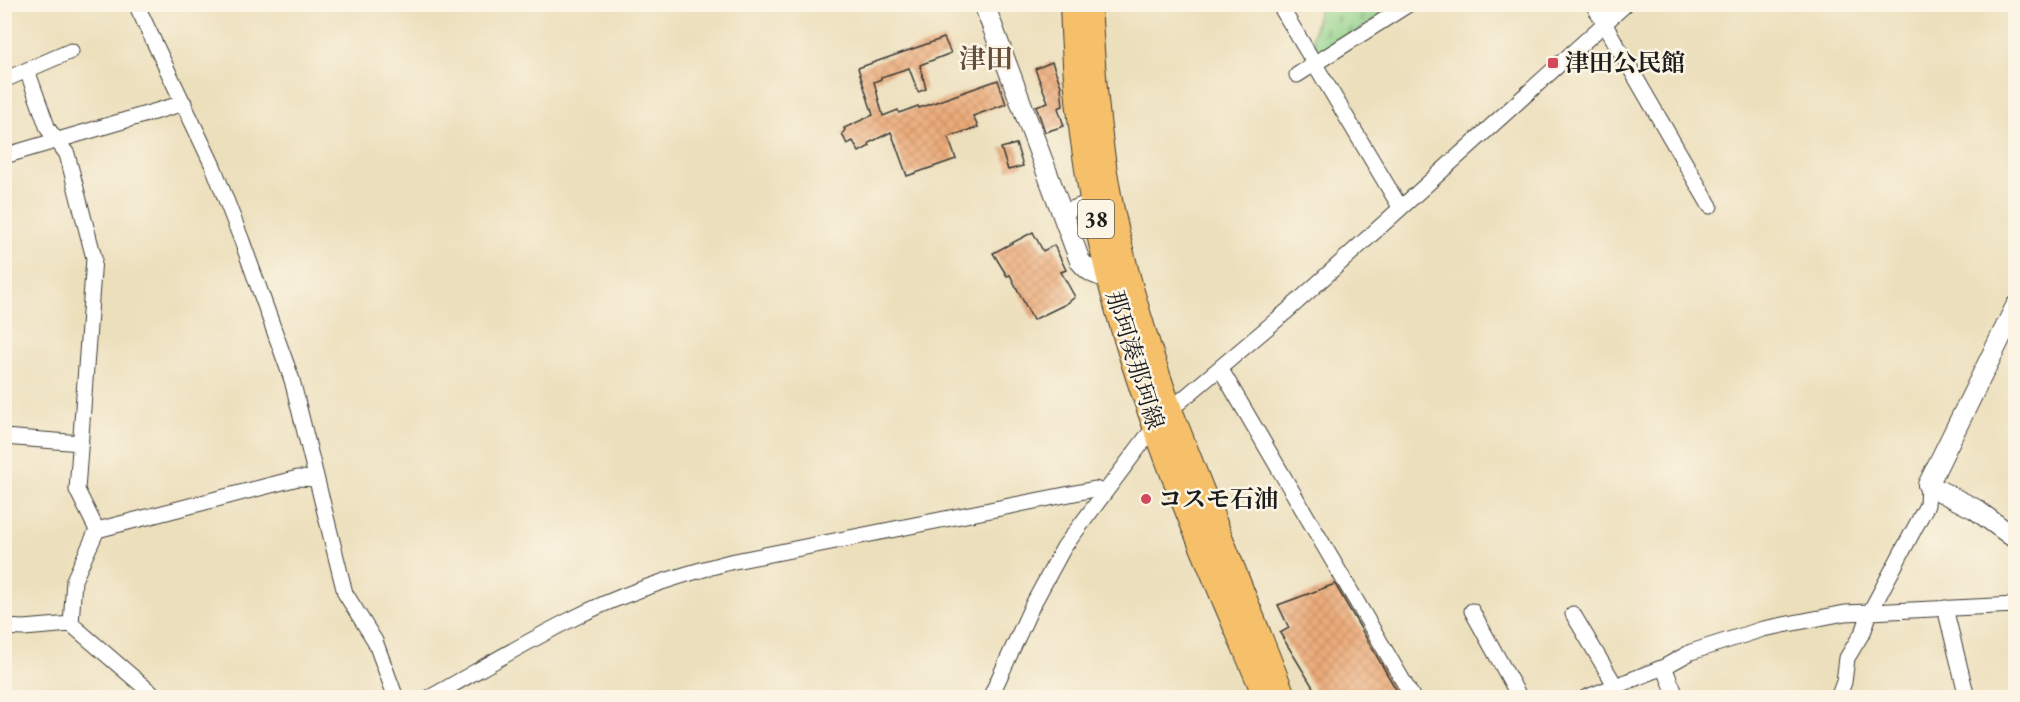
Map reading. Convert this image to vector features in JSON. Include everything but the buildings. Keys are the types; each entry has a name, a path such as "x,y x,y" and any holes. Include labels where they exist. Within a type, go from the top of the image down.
{"main road":[{"name":"那珂湊那珂線","path":"1072,4 1078,93 1093,201 1125,339 1162,418 1284,698"},
{"name":"那珂湊那珂線","path":"1089,4 1094,87 1109,194 1127,272 1155,369 1162,418 1266,698"}],"street":[{"path":"136,4 213,166 292,380 345,593 375,641 396,698"},
{"path":"984,4 1080,261 1096,275 1109,277"},
{"path":"1280,4 1400,207"},
{"path":"1297,75 1316,65 1408,4"},
{"path":"1593,4 1710,206"},
{"path":"990,698 1022,627 1064,547 1162,418 1286,312 1626,4"},
{"path":"4,80 71,51"},
{"path":"27,70 48,129 67,154 94,258 77,490 97,530"},
{"path":"4,156 184,103"},
{"path":"1061,213 1093,201"},
{"path":"1838,698 1844,682 1847,658 1864,630 1870,612 1928,505 1928,485 2016,306"},
{"path":"1220,368 1413,698"},
{"path":"4,437 81,443"},
{"path":"97,530 298,478 316,479"},
{"path":"1928,485 1975,509 2016,539"},
{"path":"429,698 571,619 679,575 741,559 1074,493 1095,489 1104,492"},
{"path":"71,624 74,580 97,530"},
{"path":"1585,698 1664,667 1691,652 1763,629 1845,613 2016,605"},
{"path":"1945,608 1965,689"},
{"path":"1472,611 1520,698"},
{"path":"1573,614 1615,685"},
{"path":"4,627 24,628 71,624 157,698"},
{"path":"1664,667 1677,698"}],"green space":[{"path":"1320,5 1398,5 1321,55 1312,39"}],"place":[{"name":"津田公民館","path":"1553,63"},
{"name":"コスモ石油","path":"1146,499"}],"district":[{"name":"津田","path":"986,59"}]}
